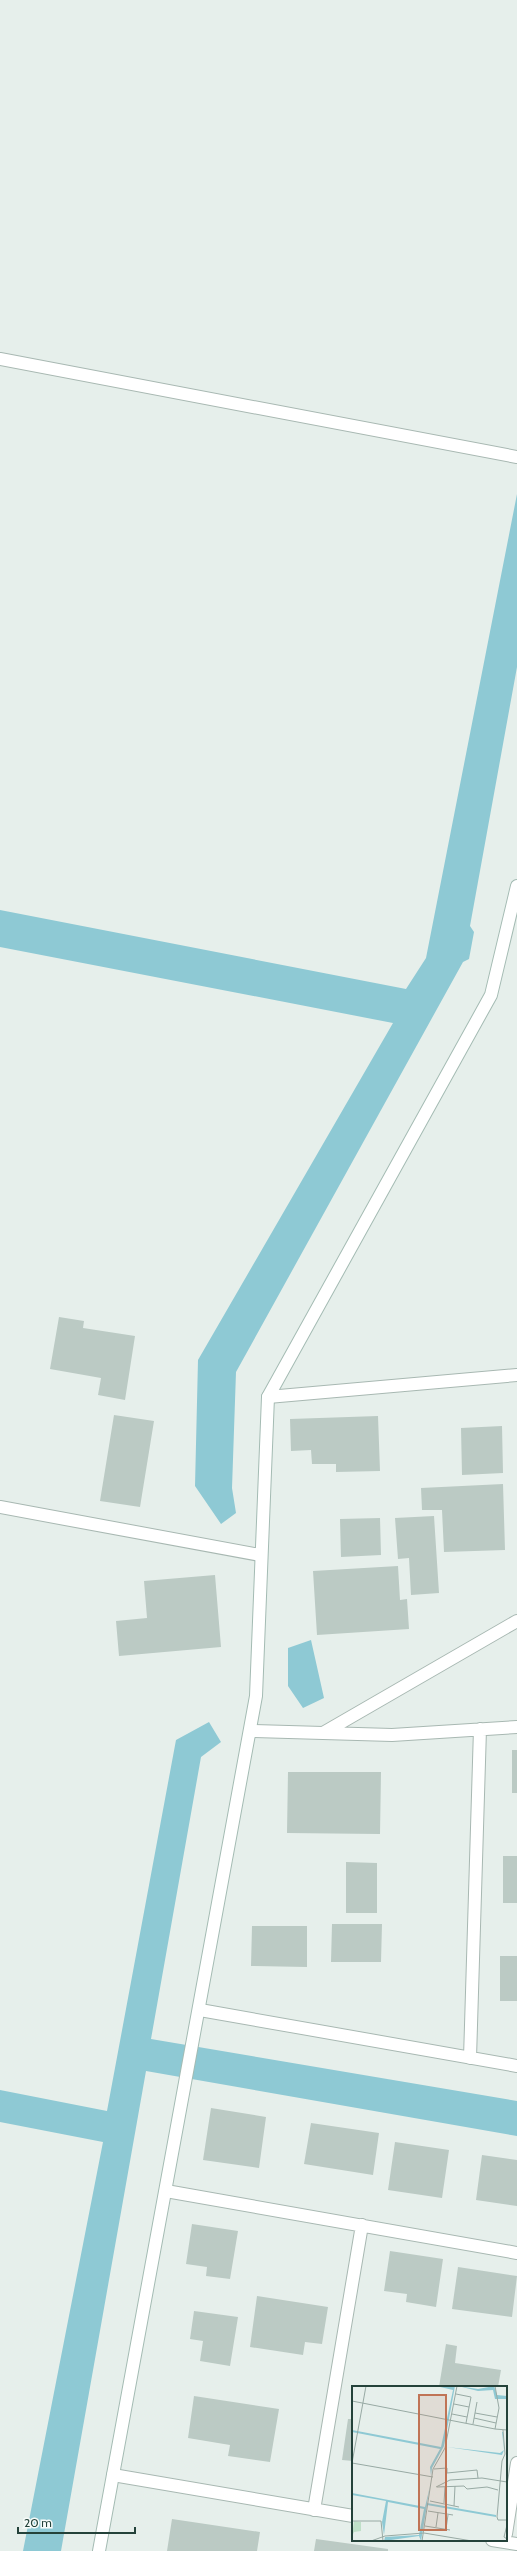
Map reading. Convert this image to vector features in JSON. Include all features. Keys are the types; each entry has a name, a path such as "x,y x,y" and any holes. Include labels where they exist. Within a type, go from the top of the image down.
{"street":[{"path":"0,359 517,457"},
{"path":"99,2551 186,2088 256,1696 260,1555 268,1397 491,995 517,886"},
{"path":"268,1397 517,1375"},
{"path":"0,1507 260,1555"},
{"path":"322,1733 517,1621"},
{"path":"250,1731 392,1735 517,1727"},
{"path":"470,2058 480,1729"},
{"path":"200,2010 517,2066"},
{"path":"166,2191 517,2252"},
{"path":"314,2510 362,2226"},
{"path":"507,2526 517,2463"},
{"path":"114,2475 352,2516"},
{"path":"507,2540 517,2544"}],"water":[{"path":"517,494 517,667 470,926 474,932 469,959 463,962 236,1372 232,1488 236,1513 221,1524 195,1486 198,1360 393,1023 0,947 0,910 406,989 426,958"},
{"path":"311,1640 324,1698 303,1708 288,1686 288,1648"},
{"path":"209,1722 221,1742 201,1757 151,2039 517,2101 517,2136 146,2071 61,2551 23,2551 103,2142 0,2122 0,2090 107,2111 176,1740"}],"building":[{"path":"59,1317 84,1321 83,1328 135,1336 125,1400 98,1395 101,1378 50,1369"},
{"path":"114,1415 154,1421 140,1507 100,1501"},
{"path":"378,1416 380,1471 336,1472 336,1464 312,1464 311,1450 291,1451 290,1419"},
{"path":"502,1426 503,1473 462,1475 461,1428"},
{"path":"503,1484 505,1550 444,1552 442,1510 422,1510 421,1488"},
{"path":"434,1516 439,1593 411,1595 409,1558 398,1559 395,1518"},
{"path":"380,1518 381,1555 341,1557 340,1519"},
{"path":"398,1566 400,1600 407,1599 409,1629 317,1635 313,1571"},
{"path":"215,1575 221,1647 119,1656 116,1621 147,1618 144,1581"},
{"path":"512,1750 517,1750 517,1793 512,1793"},
{"path":"288,1772 381,1772 380,1834 287,1833"},
{"path":"503,1856 517,1856 517,1903 503,1903"},
{"path":"346,1862 377,1863 377,1913 346,1913"},
{"path":"332,1924 382,1924 381,1962 331,1962"},
{"path":"252,1926 307,1926 307,1967 251,1966"},
{"path":"500,1956 517,1956 517,2001 500,2001"},
{"path":"211,2108 266,2117 259,2168 203,2160"},
{"path":"311,2123 379,2133 373,2175 304,2164"},
{"path":"395,2142 449,2150 442,2198 388,2190"},
{"path":"482,2155 517,2160 517,2206 476,2200"},
{"path":"192,2224 238,2231 230,2279 206,2276 207,2267 186,2264"},
{"path":"390,2251 443,2259 436,2307 406,2302 407,2294 384,2291"},
{"path":"458,2267 517,2276 512,2317 452,2309"},
{"path":"257,2296 328,2307 322,2344 305,2342 303,2355 250,2347"},
{"path":"194,2311 238,2317 230,2366 200,2361 203,2341 190,2339"},
{"path":"446,2344 457,2346 455,2363 501,2370 498,2386 439,2386"},
{"path":"194,2396 279,2409 270,2462 228,2456 230,2445 188,2438"},
{"path":"348,2419 352,2419 352,2461 342,2460"},
{"path":"172,2519 260,2532 257,2551 167,2551"},
{"path":"316,2539 388,2549 388,2551 314,2551"}]}
